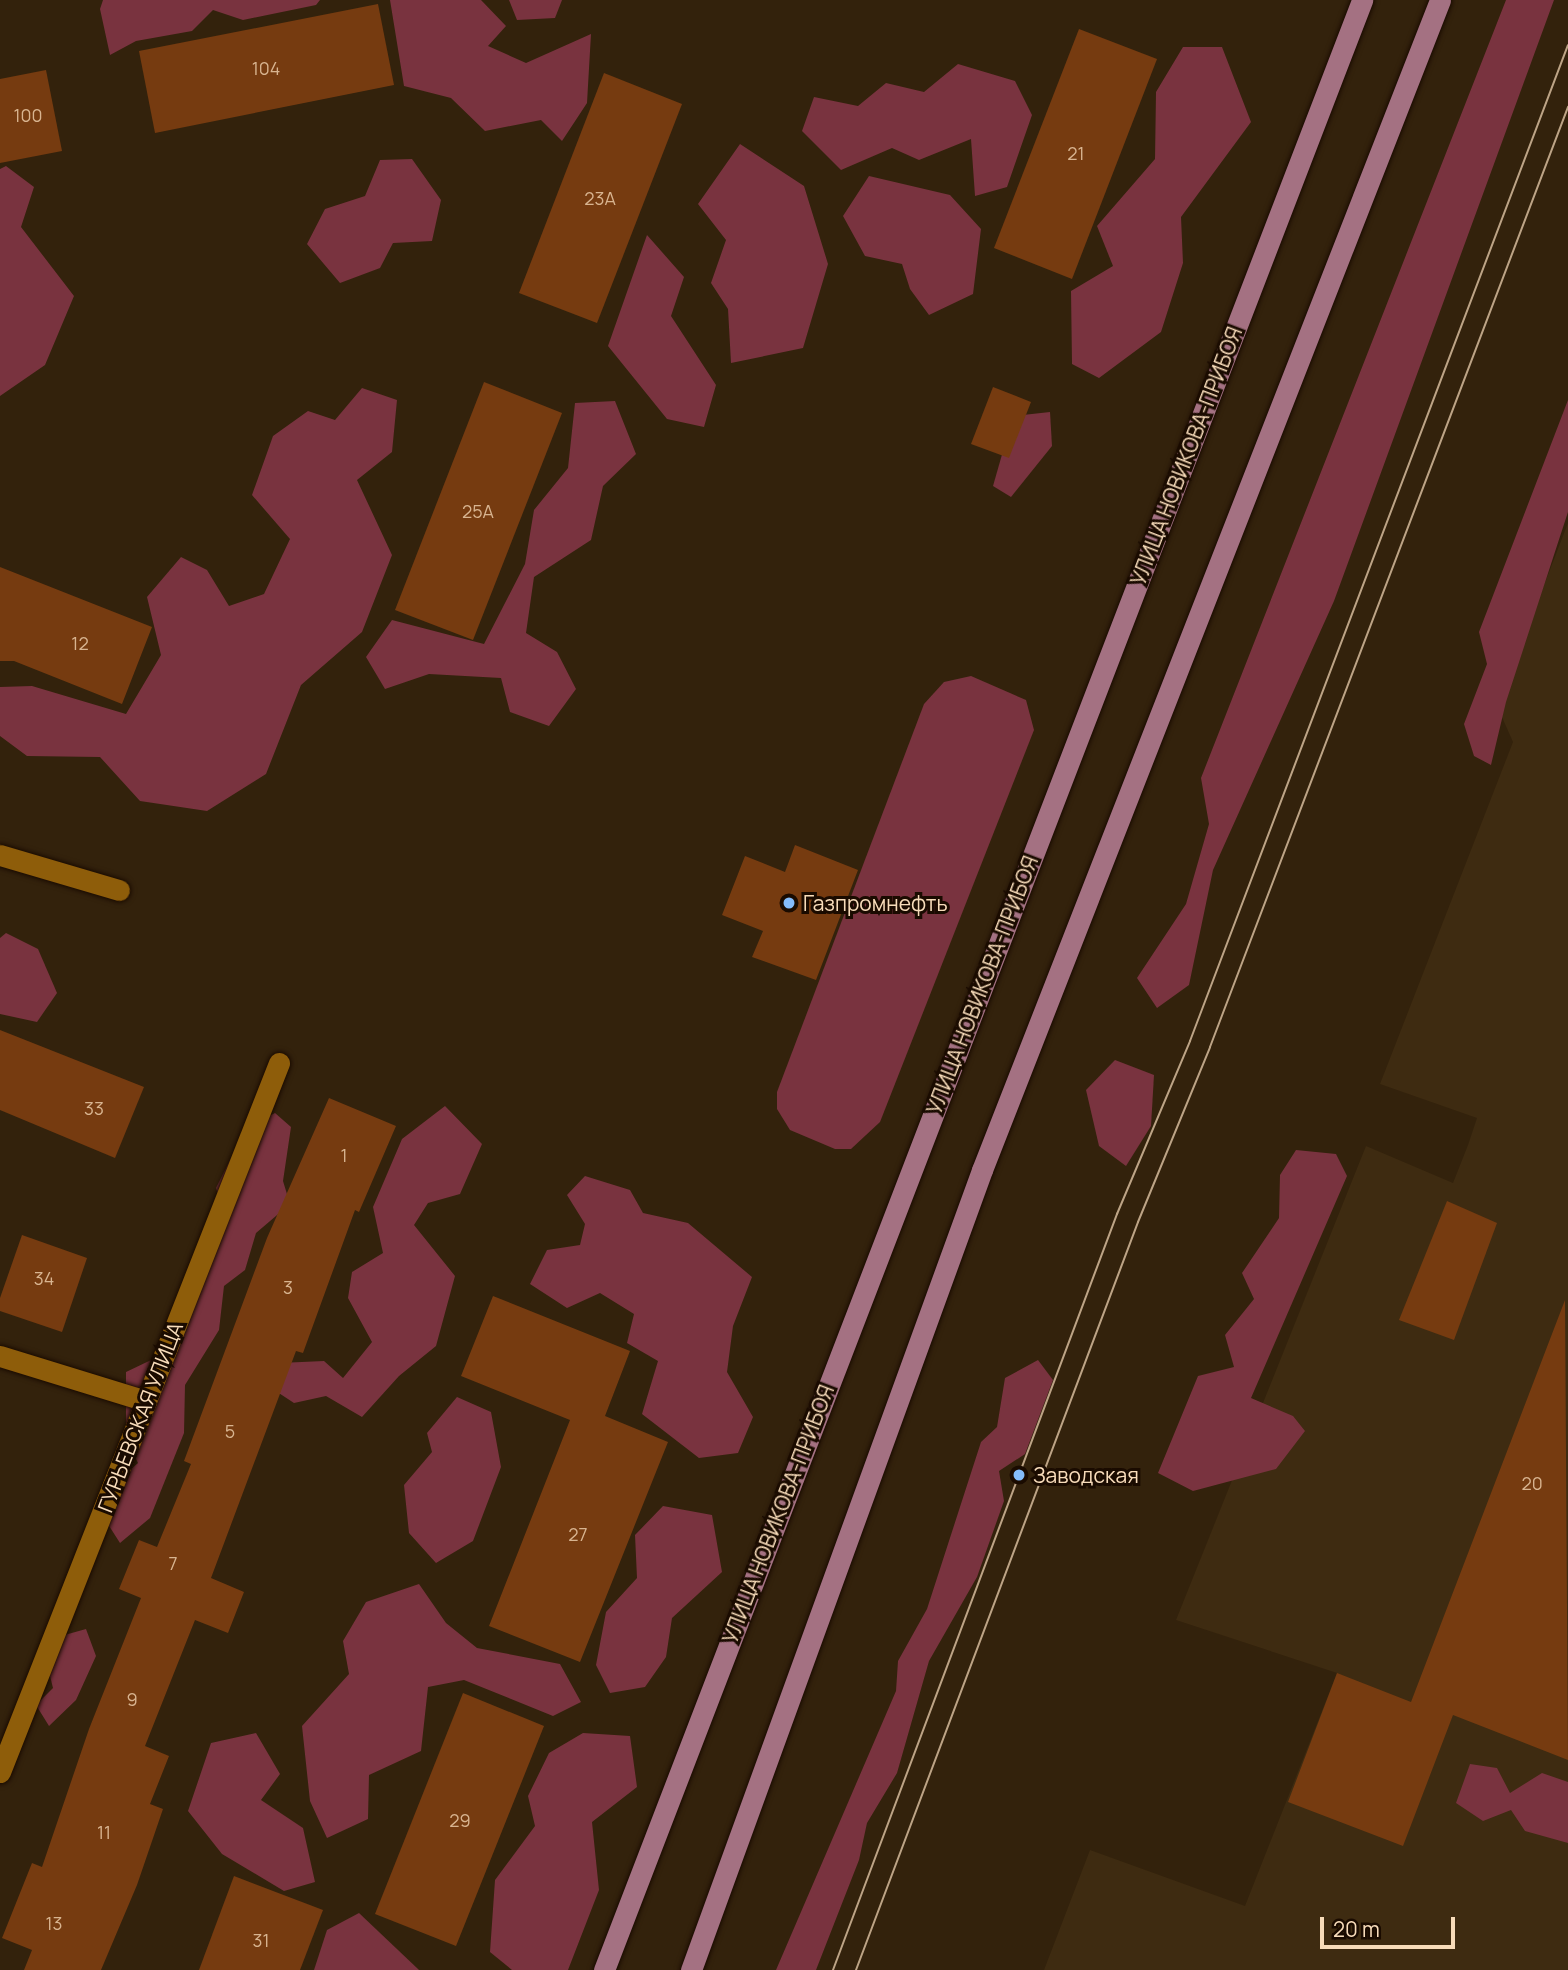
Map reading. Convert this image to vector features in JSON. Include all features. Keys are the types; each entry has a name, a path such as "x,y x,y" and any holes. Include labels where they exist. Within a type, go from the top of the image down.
{"main road":[{"name":"УЛИЦА НОВИКОВА-ПРИБОЯ","path":"604,1970 1362,0"},
{"path":"691,1970 982,1170 1440,0"}],"street":[{"path":"0,855 119,890"},
{"name":"ГУРЬЕВСКАЯ УЛИЦА","path":"1,1765 279,1063"},
{"path":"0,1356 146,1401"}],"shaded area":[{"path":"103,0 320,0 316,5 243,20 213,10 192,31 136,41 110,55 100,9"},
{"path":"390,0 481,0 506,26 488,46 526,63 591,34 587,103 562,141 541,120 485,131 451,98 404,86"},
{"path":"509,0 562,0 555,18 517,20"},
{"path":"1506,0 1554,0 1334,601 1213,870 1189,985 1157,1008 1137,978 1186,904 1209,824 1201,778"},
{"path":"1183,47 1222,47 1251,122 1181,217 1183,263 1161,332 1099,378 1072,364 1071,291 1113,266 1097,226 1155,159 1156,92"},
{"path":"958,64 1015,81 1032,115 1007,187 975,196 971,139 919,160 892,148 841,170 802,131 814,97 858,106 886,83 924,92"},
{"path":"740,144 804,186 828,264 803,348 731,363 728,309 711,283 726,240 698,204"},
{"path":"412,159 441,200 432,241 393,243 380,268 340,283 307,244 325,209 365,196 380,160"},
{"path":"6,166 34,187 21,227 74,296 45,365 0,396 0,169"},
{"path":"869,176 950,195 981,229 973,294 929,315 910,289 902,264 865,256 843,216"},
{"path":"647,235 684,277 671,316 716,385 704,427 667,419 608,346"},
{"path":"362,388 397,400 392,452 357,480 392,555 362,632 301,685 266,774 207,811 140,801 100,757 27,756 0,736 0,687 32,686 126,714 161,655 147,597 181,557 207,570 229,606 264,594 290,539 252,495 273,436 308,411 335,420"},
{"path":"1568,400 1568,512 1506,702 1491,765 1474,756 1464,724 1487,664 1479,632"},
{"path":"615,401 636,454 603,486 591,540 534,577 526,633 557,652 576,689 549,726 510,712 501,678 429,674 385,689 366,657 392,620 484,644 525,564 534,510 568,468 575,403"},
{"path":"1050,412 1052,446 1011,497 993,486 1013,416"},
{"path":"1568,523 1568,1970 1044,1970 1090,1850 1245,1906 1337,1673 1176,1620 1366,1146 1453,1183 1468,1145 1477,1118 1380,1084 1513,742 1497,706"},
{"path":"971,676 1026,700 1034,730 880,1122 851,1149 835,1149 790,1130 777,1109 777,1092 924,704 944,682"},
{"path":"6,933 38,949 57,993 37,1022 0,1014 0,938"},
{"path":"1115,1060 1154,1075 1151,1126 1126,1166 1099,1146 1086,1090"},
{"path":"445,1106 482,1144 460,1194 428,1203 414,1225 455,1276 436,1346 399,1376 362,1417 326,1396 294,1403 259,1380 257,1364 324,1361 343,1378 372,1342 348,1298 352,1272 383,1253 373,1207 402,1139"},
{"path":"275,1113 291,1127 283,1181 290,1204 256,1233 245,1270 224,1286 219,1330 185,1385 184,1433 150,1518 120,1543 104,1518 121,1478 138,1463 126,1438 126,1372 170,1351 226,1220 216,1188 246,1128"},
{"path":"1296,1150 1336,1154 1347,1176 1251,1398 1293,1416 1305,1431 1276,1469 1193,1491 1158,1473 1198,1376 1234,1367 1225,1335 1254,1299 1242,1273 1279,1218 1280,1175"},
{"path":"585,1176 630,1190 643,1213 688,1223 752,1277 733,1326 727,1372 753,1417 738,1453 699,1458 642,1414 658,1361 627,1343 634,1314 600,1293 567,1308 530,1284 547,1250 580,1245 585,1224 567,1195"},
{"path":"1038,1360 1053,1380 1025,1454 999,1471 1004,1501 977,1577 929,1661 897,1773 867,1823 859,1860 816,1970 776,1970 896,1691 898,1661 927,1609 981,1442 997,1427 1005,1378"},
{"path":"457,1397 491,1412 501,1467 473,1541 436,1563 409,1533 404,1485 432,1452 427,1433"},
{"path":"663,1506 712,1515 722,1572 672,1618 666,1657 645,1687 610,1693 596,1665 606,1612 637,1578 635,1535"},
{"path":"419,1584 446,1623 477,1648 560,1664 581,1702 553,1716 464,1680 428,1687 421,1751 369,1775 368,1819 327,1838 310,1801 302,1726 349,1674 343,1641 366,1602"},
{"path":"86,1629 96,1656 76,1700 49,1726 36,1705 53,1688 48,1668 61,1636"},
{"path":"256,1733 280,1774 261,1800 303,1828 315,1882 284,1891 222,1854 188,1811 211,1743"},
{"path":"583,1733 630,1736 637,1787 592,1822 599,1890 568,1970 512,1970 490,1952 495,1880 535,1826 528,1796 549,1753"},
{"path":"1470,1764 1497,1768 1510,1793 1542,1773 1568,1782 1568,1843 1525,1831 1511,1810 1483,1821 1456,1803"},
{"path":"359,1913 419,1970 314,1970 327,1930"}],"building":[{"path":"378,4 394,85 155,133 139,51"},
{"path":"1079,29 1157,59 1072,279 994,248"},
{"path":"46,70 62,151 0,163 0,79"},
{"path":"604,73 682,104 597,323 519,293"},
{"path":"484,382 562,413 473,640 395,610"},
{"path":"993,387 1031,402 1009,458 971,444"},
{"path":"0,567 152,627 122,704 14,661 0,661"},
{"path":"795,845 858,870 816,980 752,957 763,931 722,915 745,856 785,872"},
{"path":"0,1030 144,1087 115,1158 0,1110"},
{"path":"329,1098 396,1126 359,1212 355,1210 303,1353 296,1351 211,1578 244,1592 228,1633 195,1620 145,1746 169,1756 150,1804 163,1809 137,1885 101,1970 24,1970 32,1950 2,1938 32,1863 42,1867 89,1729 141,1598 119,1589 139,1540 157,1547 191,1464 184,1461 267,1238"},
{"path":"1447,1201 1497,1223 1454,1340 1399,1320"},
{"path":"22,1235 87,1258 62,1332 0,1311 0,1298"},
{"path":"493,1296 630,1351 605,1416 668,1442 580,1662 489,1626 570,1420 461,1376"},
{"path":"1565,1300 1568,1760 1453,1715 1403,1846 1288,1802 1337,1673 1411,1702"},
{"path":"463,1693 544,1726 456,1946 375,1914"},
{"path":"234,1876 323,1910 300,1970 199,1970"}],"tram line":[{"path":"833,1970 1117,1214 1190,1041 1568,45"},
{"path":"856,1970 1138,1222 1210,1047 1568,107"}],"place":[{"name":"Газпромнефть","path":"789,903"},
{"name":"Заводская","path":"1019,1475"}]}
